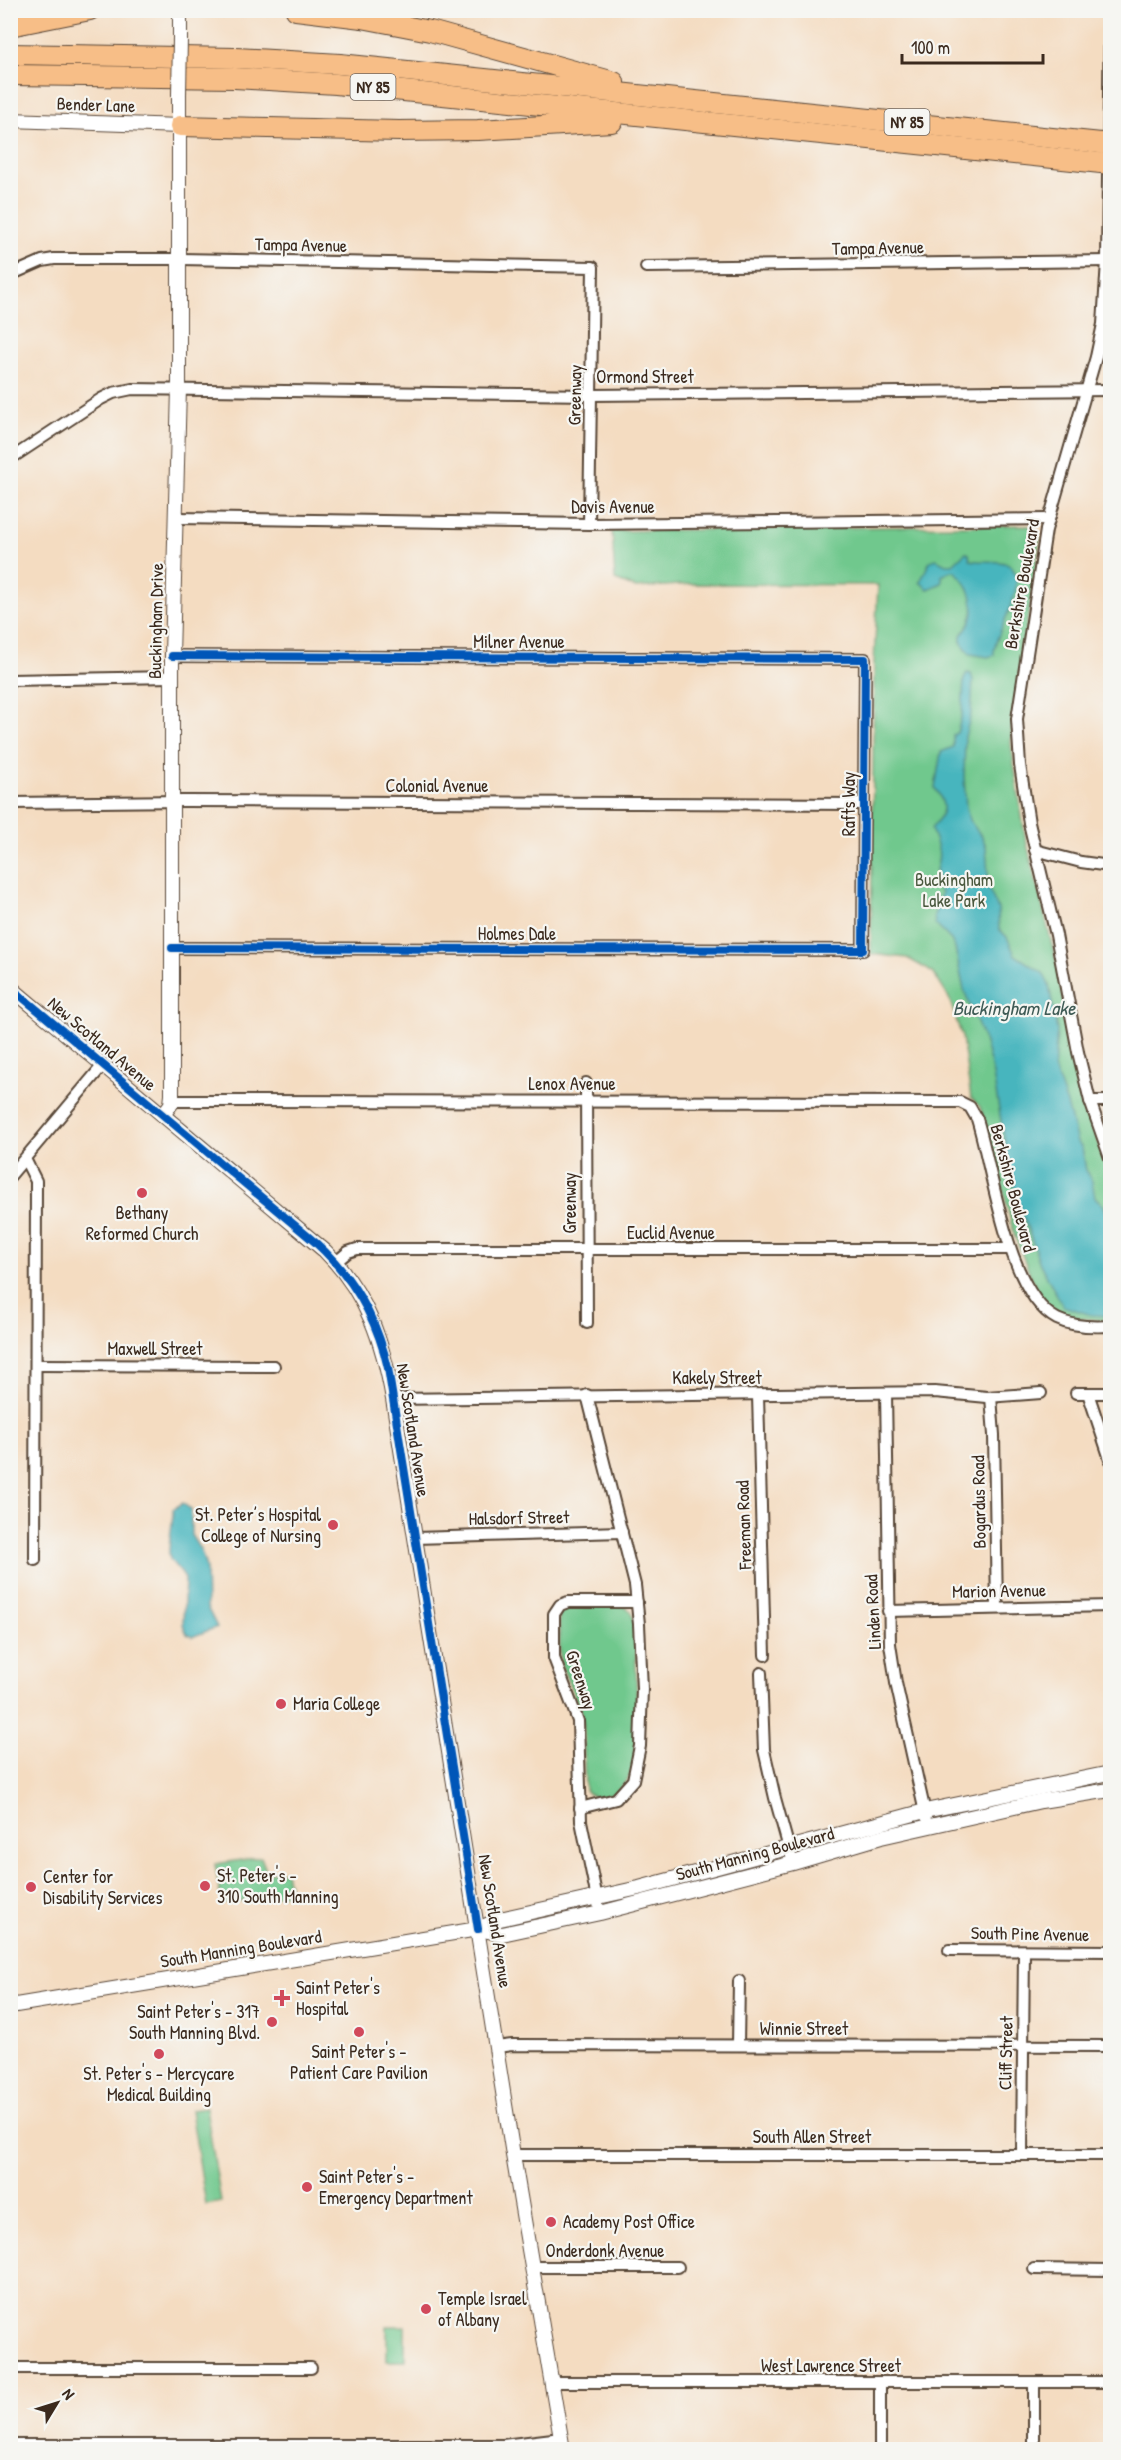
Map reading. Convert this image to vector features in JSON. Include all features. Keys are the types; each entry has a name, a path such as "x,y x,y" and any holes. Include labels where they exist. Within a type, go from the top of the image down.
{"highway":[{"path":"10,26 90,10"},
{"path":"296,10 362,18 430,32 490,46 613,82 714,102"},
{"name":"NY 85","path":"10,54 304,61 1106,143"},
{"name":"NY 85","path":"10,75 235,78 325,83 1106,163"},
{"path":"180,135 478,130 602,122 733,124"}],"street":[{"name":"Buckingham Drive","path":"172,1101 172,656 179,388 180,10"},
{"name":"Berkshire Boulevard","path":"1110,10 1109,261 1103,324 1087,390 1049,519 1017,719 1020,765 1035,850 1056,935 1077,1052 1090,1101 1110,1158"},
{"name":"Bender Lane","path":"10,120 180,135"},
{"name":"Tampa Avenue","path":"10,275 48,259 180,259 593,267"},
{"name":"Tampa Avenue","path":"646,267 1109,261"},
{"name":"Greenway","path":"589,524 593,267"},
{"name":"Ormond Street","path":"10,459 111,394 132,389 591,394 1110,390"},
{"name":"Davis Avenue","path":"177,518 589,524 1049,519"},
{"name":"Milner Avenue","path":"172,656 865,658"},
{"name":"Rafts Way","path":"863,950 865,658"},
{"path":"10,681 172,677"},
{"name":"Colonial Avenue","path":"10,803 172,801 864,804"},
{"path":"1035,850 1081,862 1110,866"},
{"name":"Holmes Dale","path":"172,948 863,950"},
{"name":"New Scotland Avenue","path":"10,987 316,1243 336,1262 354,1286 374,1323 386,1359 393,1399 513,2155 562,2444"},
{"path":"10,1176 103,1065"},
{"name":"Greenway","path":"586,1083 587,1323"},
{"path":"163,1115 172,1101"},
{"name":"Lenox Avenue","path":"172,1101 954,1101 970,1107"},
{"path":"1090,1101 1110,1101"},
{"name":"Berkshire Boulevard","path":"970,1107 981,1130 1010,1249 1027,1287 1046,1311 1069,1323 1110,1326"},
{"path":"25,1159 36,1181 35,1560"},
{"name":"Euclid Avenue","path":"336,1262 348,1252 357,1249 1010,1249"},
{"name":"Maxwell Street","path":"36,1365 274,1366"},
{"name":"Kakely Street","path":"393,1399 886,1393 952,1393 991,1397 1041,1393"},
{"name":"Linden Road","path":"886,1393 888,1611 894,1670 928,1826"},
{"path":"1076,1393 1110,1393"},
{"path":"1088,1393 1110,1459"},
{"path":"580,1808 618,1797 630,1785 636,1773 640,1746 642,1689 637,1602 622,1532 591,1416 588,1395"},
{"name":"Freeman Road","path":"758,1395 765,1655"},
{"name":"Bogardus Road","path":"991,1397 998,1607"},
{"name":"Halsdorf Street","path":"415,1538 622,1532"},
{"name":"Greenway","path":"600,1913 583,1836 580,1808 579,1727 574,1707 554,1658 554,1614 560,1605 568,1602 637,1602"},
{"name":"Marion Avenue","path":"888,1611 1110,1606"},
{"path":"761,1673 764,1750 791,1856"},
{"name":"South Manning Boulevard","path":"478,1929 502,1934 600,1913 791,1856 925,1811 1110,1773"},
{"name":"South Manning Boulevard","path":"10,2006 478,1929 500,1919 1041,1801 1105,1790 1096,1775"},
{"path":"1038,1786 1041,1801"},
{"name":"South Pine Avenue","path":"949,1950 1110,1951"},
{"name":"Cliff Street","path":"1022,2155 1024,1951"},
{"path":"738,2045 739,1981"},
{"name":"Winnie Street","path":"497,2047 512,2045 1110,2046"},
{"name":"South Allen Street","path":"513,2155 1110,2155"},
{"name":"Onderdonk Avenue","path":"532,2267 678,2267"},
{"path":"1034,2269 1110,2270"},
{"path":"10,2368 310,2368"},
{"name":"West Lawrence Street","path":"552,2382 1110,2382"},
{"path":"1034,2382 1034,2450"},
{"path":"880,2383 880,2450"},
{"path":"10,2445 291,2447 562,2444"}],"green space":[{"name":"Buckingham Lake Park","path":"1024,525 1035,528 1040,538 1012,720 1011,744 1025,836 1058,969 1074,1066 1083,1101 1110,1174 1110,1321 1078,1318 1058,1312 1047,1305 1038,1294 1014,1235 987,1126 980,1107 971,1098 962,1037 949,998 934,974 925,968 907,958 871,954 874,662 878,585 693,584 636,588 615,580 612,531"},
{"path":"623,1606 631,1611 635,1626 637,1727 633,1765 625,1784 612,1794 596,1798 585,1790 583,1723 580,1709 560,1663 559,1615 569,1607"},
{"path":"261,1857 267,1873 286,1871 290,1893 222,1904 215,1864"},
{"path":"206,2108 221,2202 206,2205 191,2110"},
{"path":"387,2326 405,2326 405,2361 387,2361"}],"water":[{"path":"966,552 970,560 1007,564 1014,571 1015,594 999,634 994,655 988,657 970,654 961,642 961,635 971,619 973,610 970,593 961,577 954,571 950,571 942,576 942,583 928,589 920,582 930,561 936,559 946,564 953,564"},
{"name":"Buckingham Lake","path":"967,673 971,674 973,680 971,714 965,737 966,807 969,820 986,846 989,889 998,909 999,929 1007,937 1015,955 1043,973 1049,985 1057,1030 1054,1068 1077,1142 1082,1148 1095,1197 1104,1206 1110,1222 1110,1316 1091,1315 1063,1306 1040,1264 1017,1198 1009,1167 992,1069 985,1043 964,990 955,948 951,940 935,924 934,916 941,893 937,885 938,849 931,829 940,818 943,804 935,788 941,752 953,747 953,735 957,733 962,714 964,678"},
{"path":"183,1503 191,1510 191,1535 201,1551 206,1567 207,1607 217,1627 192,1637 187,1634 183,1624 185,1579 169,1555 173,1509"}],"cycle path":[{"path":"172,656 865,659 863,950 172,948"},
{"path":"10,987 316,1243 341,1270 370,1316 388,1368 478,1929"}],"place":[{"name":"Bethany Reformed Church","path":"142,1193"},
{"name":"St. Peter’s Hospital College of Nursing","path":"333,1525"},
{"name":"Maria College","path":"281,1704"},
{"name":"St. Peter's - 310 South Manning","path":"205,1886"},
{"name":"Center for Disability Services","path":"31,1887"},
{"name":"Saint Peter's Hospital","path":"282,1998"},
{"name":"Saint Peter's - 317 South Manning Blvd.","path":"272,2022"},
{"name":"Saint Peter's - Patient Care Pavilion","path":"359,2032"},
{"name":"St. Peter's - Mercycare Medical Building","path":"159,2054"},
{"name":"Saint Peter's - Emergency Department","path":"307,2187"},
{"name":"Academy Post Office","path":"551,2222"},
{"name":"Temple Israel of Albany","path":"426,2309"}]}
